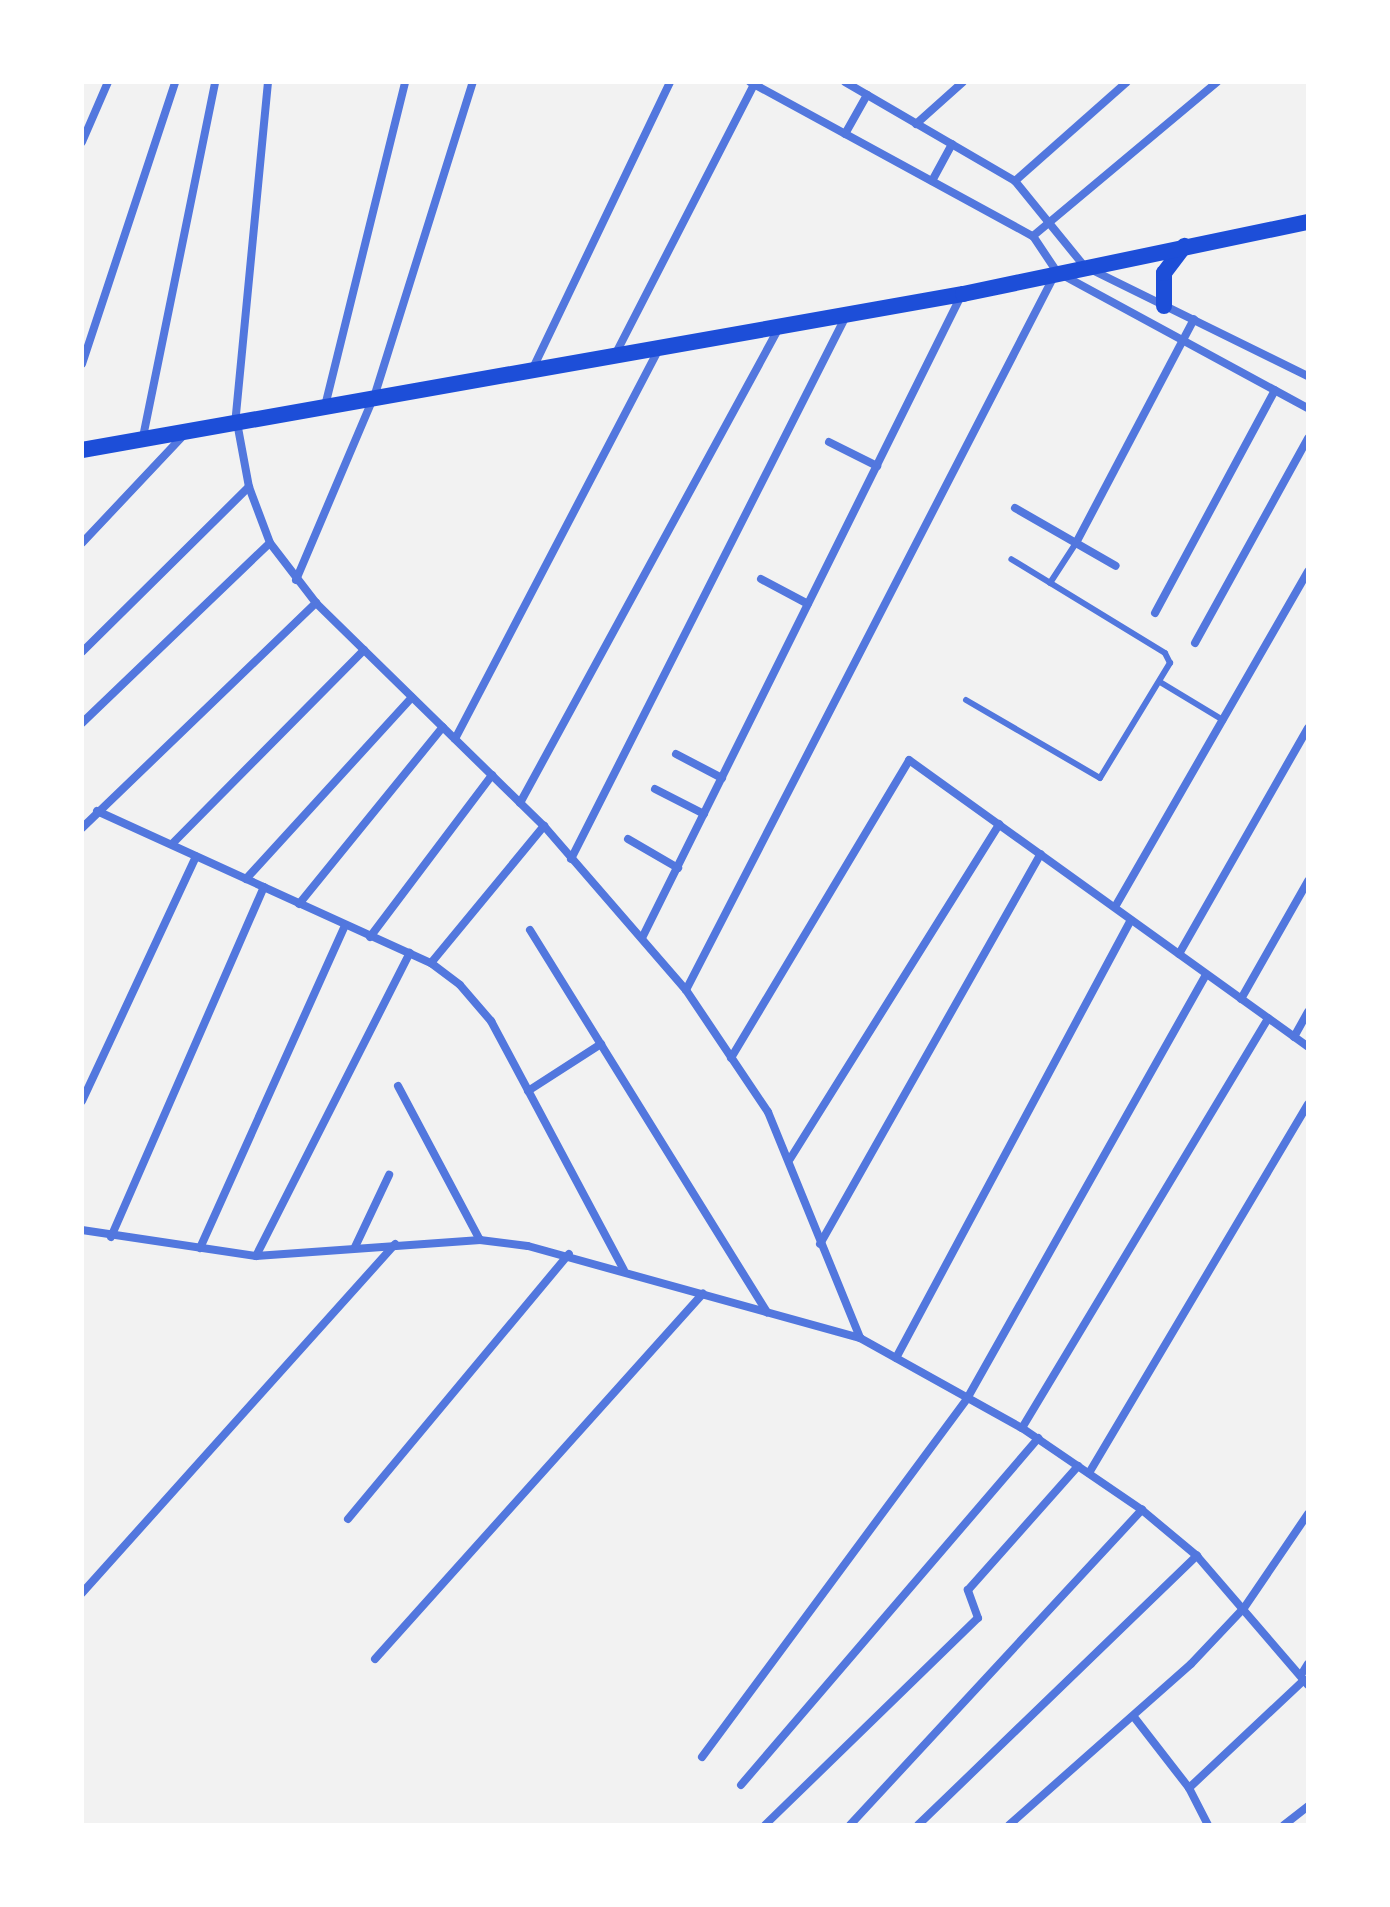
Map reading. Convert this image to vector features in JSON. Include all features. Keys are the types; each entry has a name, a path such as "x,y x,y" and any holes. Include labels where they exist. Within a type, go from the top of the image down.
{"main road":[{"path":"82,450 236,417 781,325 849,310 963,294 1084,266 1308,222"},
{"path":"1164,306 1164,273 1184,246"}],"street":[{"path":"82,142 108,82"},
{"path":"82,364 175,82"},
{"path":"143,437 215,82"},
{"path":"268,82 236,417 249,487 270,543 316,603 544,826 686,990 731,1058 790,1159 820,1244 860,1338"},
{"path":"326,402 405,82"},
{"path":"296,580 375,394 473,82"},
{"path":"534,366 670,82"},
{"path":"845,82 1015,181 1084,266 1308,376"},
{"path":"916,124 963,82"},
{"path":"1015,181 1127,82"},
{"path":"1033,236 1217,82"},
{"path":"616,353 753,83 1033,236 1057,272 1308,408"},
{"path":"845,134 867,95"},
{"path":"932,181 952,144"},
{"path":"686,990 1057,272"},
{"path":"642,938 963,294"},
{"path":"571,859 849,310"},
{"path":"1076,543 1194,319"},
{"path":"520,803 781,325"},
{"path":"455,739 660,345"},
{"path":"1155,613 1275,390"},
{"path":"82,543 192,426"},
{"path":"1195,643 1308,438"},
{"path":"829,442 877,466"},
{"path":"82,652 249,487"},
{"path":"1015,508 1116,566"},
{"path":"82,723 270,543"},
{"path":"1115,907 1308,571"},
{"path":"761,579 808,604"},
{"path":"82,828 316,603"},
{"path":"172,844 364,650"},
{"path":"246,879 412,697"},
{"path":"299,904 443,727"},
{"path":"1179,954 1308,728"},
{"path":"676,754 722,778"},
{"path":"731,1058 911,761 1308,1047"},
{"path":"370,937 492,775"},
{"path":"655,789 704,814"},
{"path":"97,811 431,963 491,1021 624,1270"},
{"path":"790,1159 999,824"},
{"path":"431,963 544,826"},
{"path":"628,839 678,868"},
{"path":"820,1244 1041,854"},
{"path":"82,1101 196,856"},
{"path":"1241,999 1308,881"},
{"path":"111,1237 264,887"},
{"path":"896,1358 1131,920"},
{"path":"200,1248 345,926"},
{"path":"530,930 767,1312"},
{"path":"256,1256 410,953"},
{"path":"702,1757 968,1397 1206,974"},
{"path":"1294,1037 1308,1012"},
{"path":"1022,1428 1268,1018"},
{"path":"528,1091 601,1044"},
{"path":"398,1086 480,1240"},
{"path":"1089,1473 1308,1104"},
{"path":"355,1247 389,1175"},
{"path":"82,1230 111,1237 256,1256 480,1240 569,1254 860,1338 1022,1428 1142,1510 1197,1556 1304,1680"},
{"path":"82,1593 395,1244"},
{"path":"348,1519 569,1254"},
{"path":"375,1659 703,1294"},
{"path":"741,1785 1038,1438"},
{"path":"765,1825 978,1618 968,1590 1078,1466"},
{"path":"850,1825 1142,1510"},
{"path":"1009,1825 1134,1717 1244,1608 1308,1514"},
{"path":"918,1825 1197,1556"},
{"path":"1189,1788 1304,1680 1308,1664"},
{"path":"1134,1717 1189,1788 1206,1821 1196,1825"},
{"path":"1284,1825 1308,1806"}],"lane":[{"path":"1050,583 1076,543"},
{"path":"966,700 1100,778 1160,682 1168,655 1011,559"},
{"path":"1160,682 1223,720"}]}
